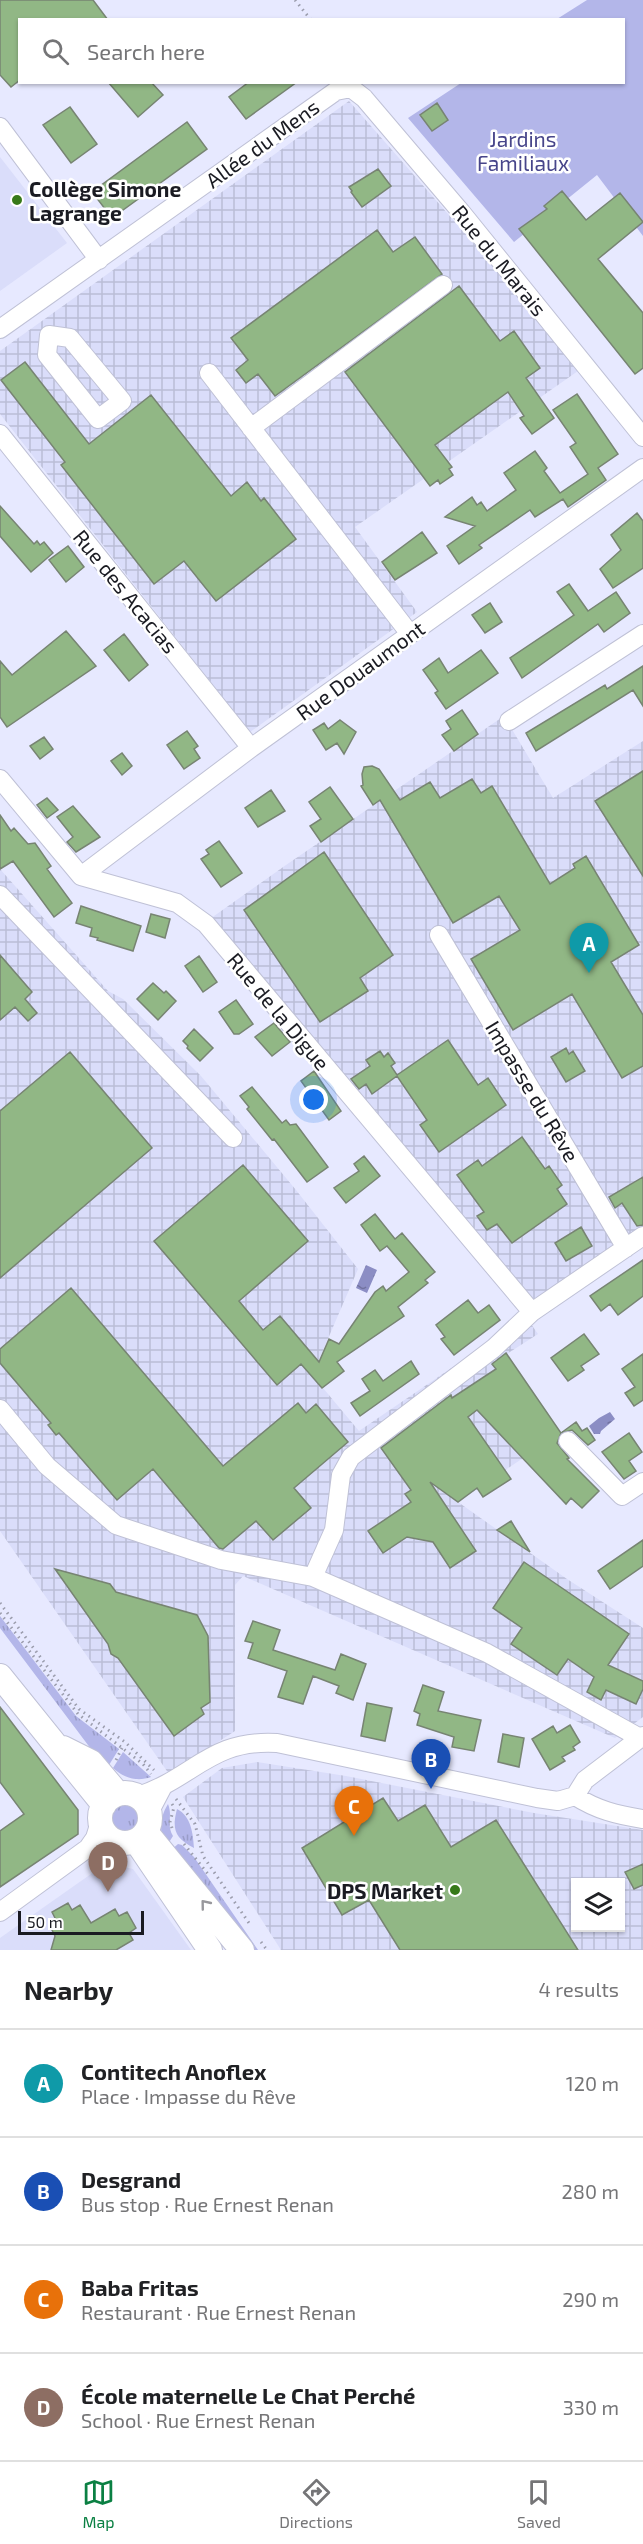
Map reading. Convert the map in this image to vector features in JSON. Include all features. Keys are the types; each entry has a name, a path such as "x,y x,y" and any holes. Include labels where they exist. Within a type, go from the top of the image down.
{"main road":[{"path":"0,1676 54,1743 92,1762 210,1950"},
{"path":"126,1818 252,1941"}],"street":[{"name":"Allée du Mens","path":"0,329 336,91 351,88"},
{"name":"Rue du Marais","path":"351,88 364,98 453,203 643,437"},
{"path":"0,127 99,260"},
{"path":"251,428 442,285"},
{"path":"30,308 50,335 70,338 122,401 98,419 47,355 50,335"},
{"path":"209,373 410,634"},
{"name":"Rue des Acacias","path":"0,434 251,747"},
{"name":"Rue Douaumont","path":"81,876 251,747 643,468"},
{"path":"509,721 643,634"},
{"path":"0,778 81,876"},
{"name":"Rue de la Digue","path":"81,876 177,903 206,924 532,1312"},
{"path":"0,895 233,1138"},
{"name":"Impasse du Rêve","path":"439,935 626,1248"},
{"path":"313,1577 334,1530 341,1475 351,1457 494,1348 532,1312 643,1236"},
{"path":"0,1409 47,1466 116,1525 221,1560 313,1577 487,1653 642,1737 585,1780 575,1796 558,1801 277,1743 254,1742 215,1753 165,1786 88,1848 0,1912"},
{"path":"568,1441 622,1496 643,1482"},
{"path":"575,1796 593,1808 643,1819"}],"path":[{"path":"295,0 309,18"},
{"path":"0,1603 79,1709 124,1742 165,1786 195,1824 203,1856 252,1941 267,1950"},
{"path":"0,1613 78,1714 143,1764 165,1786"}],"shaded area":[{"path":"349,101 491,263 578,371 355,527 417,612 250,732 0,414 0,351"},
{"name":"Collège Simone Lagrange","path":"0,157 67,243 0,291"},
{"path":"504,716 553,798 643,741 643,1236 531,1311 207,921"},
{"path":"0,869 108,991 123,999 201,1076 358,1269 315,1369 327,1384 323,1388 359,1431 526,1317 538,1334 507,1354 560,1433 458,1502 567,1579 643,1628 643,1717 615,1738 243,1576 235,1585 235,1731 169,1774 0,1531"},
{"path":"257,1762 346,1776 534,1813 643,1830 643,1950 281,1950 183,1797 222,1768"},
{"path":"120,1866 133,1869 191,1950 0,1950 0,1938 101,1867"}],"green space":[{"name":"Jardins Familiaux","path":"587,0 643,0 643,236 597,175 514,242 408,118 459,84 625,84 625,18 559,18"},
{"path":"0,1616 76,1716 119,1749 109,1765 101,1755 97,1757 0,1628"},
{"path":"123,1752 151,1777 131,1778 113,1768"},
{"path":"125,1803 131,1804 139,1812 139,1824 131,1832 125,1833 119,1832 111,1824 110,1818 111,1812 119,1804"},
{"path":"168,1804 173,1836 166,1847 161,1825"},
{"path":"177,1809 188,1820 194,1848 182,1840 176,1832"},
{"path":"178,1844 194,1857 258,1950 248,1950 170,1851"}],"water":[{"path":"366,1265 377,1270 367,1293 356,1288"},
{"path":"610,1412 615,1419 600,1434 594,1434 589,1426"}],"building":[{"path":"0,0 93,0 106,18 18,18 18,82 11,87 0,75"},
{"path":"110,84 153,84 163,95 138,117"},
{"path":"246,84 294,84 246,119 229,97"},
{"path":"437,103 448,120 432,131 420,115"},
{"path":"70,107 97,144 71,163 43,125"},
{"path":"187,122 207,149 112,218 92,192"},
{"path":"378,169 391,186 362,207 349,187"},
{"path":"562,191 586,220 620,193 643,222 598,259 643,313 643,368 635,374 519,229 547,209 544,206"},
{"path":"377,230 393,252 415,237 442,274 275,396 258,374 246,383 236,370 248,360 231,338"},
{"path":"459,286 500,341 514,331 540,368 526,378 554,418 532,434 520,418 524,416 508,392 435,445 452,467 449,469 453,475 440,484 438,480 430,486 345,372"},
{"path":"25,362 89,444 151,395 231,496 247,482 261,501 264,498 296,539 216,601 184,561 154,584 61,465 65,462 1,380"},
{"path":"577,394 618,454 598,468 606,480 568,507 563,499 535,517 530,510 479,545 482,548 459,564 447,546 475,526 445,517 472,497 477,505 481,502 487,511 516,490 504,473 535,451 547,468 544,471 560,493 588,474 570,447 576,443 553,410"},
{"path":"0,506 34,544 37,541 40,545 44,542 53,553 31,572 0,536"},
{"path":"637,513 643,521 643,568 613,588 600,569 621,550 611,535"},
{"path":"422,532 437,553 395,580 382,562"},
{"path":"68,546 84,567 66,582 49,560"},
{"path":"569,584 588,611 616,592 630,613 604,632 598,624 522,678 510,658 574,615 557,592"},
{"path":"490,603 502,622 485,633 472,615"},
{"path":"66,631 96,666 7,727 0,717 0,661 12,675"},
{"path":"124,634 148,665 129,681 104,650"},
{"path":"481,650 498,673 446,709 435,693 438,691 423,670 439,658 448,673"},
{"path":"643,666 643,706 633,690 536,751 526,733 605,685 607,689"},
{"path":"462,710 478,734 454,751 442,735 451,729 446,721"},
{"path":"340,720 356,732 344,754 337,743 326,750 313,730 324,723 328,729"},
{"path":"187,731 198,746 194,749 200,758 184,769 167,745"},
{"path":"44,737 53,749 40,759 30,746"},
{"path":"122,753 132,766 122,775 111,761"},
{"path":"372,766 379,769 400,800 430,782 440,798 472,779 481,793 492,786 550,884 575,868 573,864 586,856 639,945 611,962 643,1015 643,1066 622,1078 572,994 513,1030 471,959 520,930 499,896 453,923 380,800 373,805 361,786 363,785 364,767"},
{"path":"643,771 643,876 595,801"},
{"path":"330,787 353,819 321,842 310,826 321,819 309,802"},
{"path":"271,790 285,811 258,827 245,808"},
{"path":"47,798 58,810 47,818 37,805"},
{"path":"73,806 100,837 76,852 67,842 73,837 57,817"},
{"path":"0,815 11,831 14,828 28,844 35,843 51,866 47,869 72,903 54,917 13,861 0,869"},
{"path":"219,841 242,873 221,887 201,859 209,854 206,850"},
{"path":"324,852 393,955 360,978 368,991 320,1022 244,910"},
{"path":"81,906 141,926 133,951 90,936 92,928 76,923"},
{"path":"151,914 170,919 165,938 146,932"},
{"path":"0,955 32,992 25,999 37,1013 28,1021 15,1007 0,1020"},
{"path":"199,956 217,982 203,992 185,966"},
{"path":"153,983 176,1001 158,1020 137,999"},
{"path":"236,1000 253,1024 239,1034 234,1034 219,1012"},
{"path":"274,1023 290,1042 272,1056 255,1037"},
{"path":"194,1029 213,1048 200,1061 183,1041"},
{"path":"448,1040 478,1085 488,1078 506,1105 439,1152 420,1125 427,1120 397,1076 372,1094 366,1084 359,1089 351,1079 370,1066 366,1060 380,1051 384,1057 388,1053 395,1063 391,1066 397,1075"},
{"path":"566,1048 569,1054 573,1051 585,1071 566,1082 551,1057"},
{"path":"70,1052 152,1148 0,1278 0,1111"},
{"path":"314,1071 341,1111 329,1120 301,1081"},
{"path":"252,1087 282,1123 286,1120 290,1125 296,1124 328,1167 307,1182 274,1139 272,1140 247,1109 249,1107 240,1096"},
{"path":"522,1137 545,1169 549,1166 562,1185 557,1189 567,1204 512,1243 497,1224 487,1230 477,1216 484,1212 457,1175 478,1160 482,1166"},
{"path":"364,1156 380,1176 346,1203 334,1188 359,1171 354,1164"},
{"path":"243,1165 308,1241 239,1301 263,1330 280,1316 319,1362 329,1339 339,1344 375,1292 383,1286 386,1291 409,1272 387,1246 380,1251 361,1225 375,1214 395,1239 402,1233 435,1272 425,1280 428,1283 398,1307 404,1316 337,1362 344,1371 322,1388 301,1364 277,1385 154,1241"},
{"path":"643,1177 643,1225 637,1226 622,1203 615,1208 609,1197"},
{"path":"581,1227 592,1246 566,1261 555,1243"},
{"path":"643,1260 643,1296 618,1315 610,1304 601,1311 590,1296"},
{"path":"71,1288 223,1466 298,1403 306,1413 316,1404 348,1442 294,1488 311,1508 273,1540 256,1521 223,1549 219,1548 153,1469 117,1500 59,1433 56,1435 48,1425 51,1423 0,1363 0,1349"},
{"path":"468,1300 478,1313 489,1305 500,1320 454,1355 441,1339 445,1337 436,1325"},
{"path":"584,1334 599,1354 581,1366 584,1370 568,1381 551,1358"},
{"path":"506,1353 561,1433 557,1443 569,1458 567,1459 599,1491 582,1508 571,1498 566,1504 477,1410 468,1417 511,1479 483,1497 477,1488 458,1502 430,1482 476,1551 450,1568 433,1542 407,1537 383,1553 368,1531 411,1502 405,1494 411,1490 381,1448 451,1395 452,1398 496,1369 492,1364"},
{"path":"643,1354 643,1400 634,1406 625,1393 635,1387 622,1369"},
{"path":"411,1361 419,1374 360,1416 351,1403 370,1391 362,1379 375,1370 383,1381"},
{"path":"576,1422 582,1431 587,1428 595,1440 588,1445 572,1430 561,1433"},
{"path":"629,1433 642,1452 629,1461 636,1471 624,1479 602,1452"},
{"path":"511,1521 530,1552 497,1530"},
{"path":"643,1540 643,1566 610,1589 598,1571"},
{"path":"524,1562 629,1634 608,1665 643,1681 643,1689 636,1704 606,1690 601,1700 587,1692 594,1677 568,1659 557,1675 511,1644 522,1628 493,1608"},
{"path":"55,1569 110,1584 116,1592 197,1615 208,1636 210,1702 201,1708 204,1714 174,1736 118,1658 111,1654 108,1644"},
{"path":"253,1621 280,1630 273,1650 335,1670 341,1654 366,1664 353,1700 336,1693 339,1686 313,1676 303,1704 278,1697 287,1671 248,1658 253,1643 245,1641"},
{"path":"423,1685 444,1692 438,1711 481,1720 474,1751 452,1747 454,1737 417,1725 420,1714 414,1711"},
{"path":"367,1703 392,1708 385,1741 361,1736"},
{"path":"0,1707 78,1810 78,1834 0,1887 0,1831 24,1814 0,1782"},
{"path":"570,1725 580,1742 573,1747 575,1750 562,1757 565,1761 550,1770 532,1739 553,1726 557,1733"},
{"path":"503,1734 524,1738 519,1767 498,1762"},
{"path":"383,1798 398,1821 425,1805 451,1847 496,1820 578,1950 400,1950 369,1900 342,1915 302,1848"},
{"path":"643,1864 643,1885 634,1889 625,1872"},
{"path":"68,1903 72,1910 80,1905 91,1923 115,1909 119,1916 127,1912 136,1928 129,1933 133,1940 116,1950 51,1950 55,1936 49,1924 56,1920 52,1912"}],"place":[{"name":"Collège Simone Lagrange","path":"17,200"},
{"name":"Contitech Anoflex","path":"589,973"},
{"name":"Desgrand","path":"431,1789"},
{"name":"Baba Fritas","path":"354,1836"},
{"name":"DPS Market","path":"455,1890"},
{"name":"École maternelle Le Chat Perché","path":"108,1892"}]}
